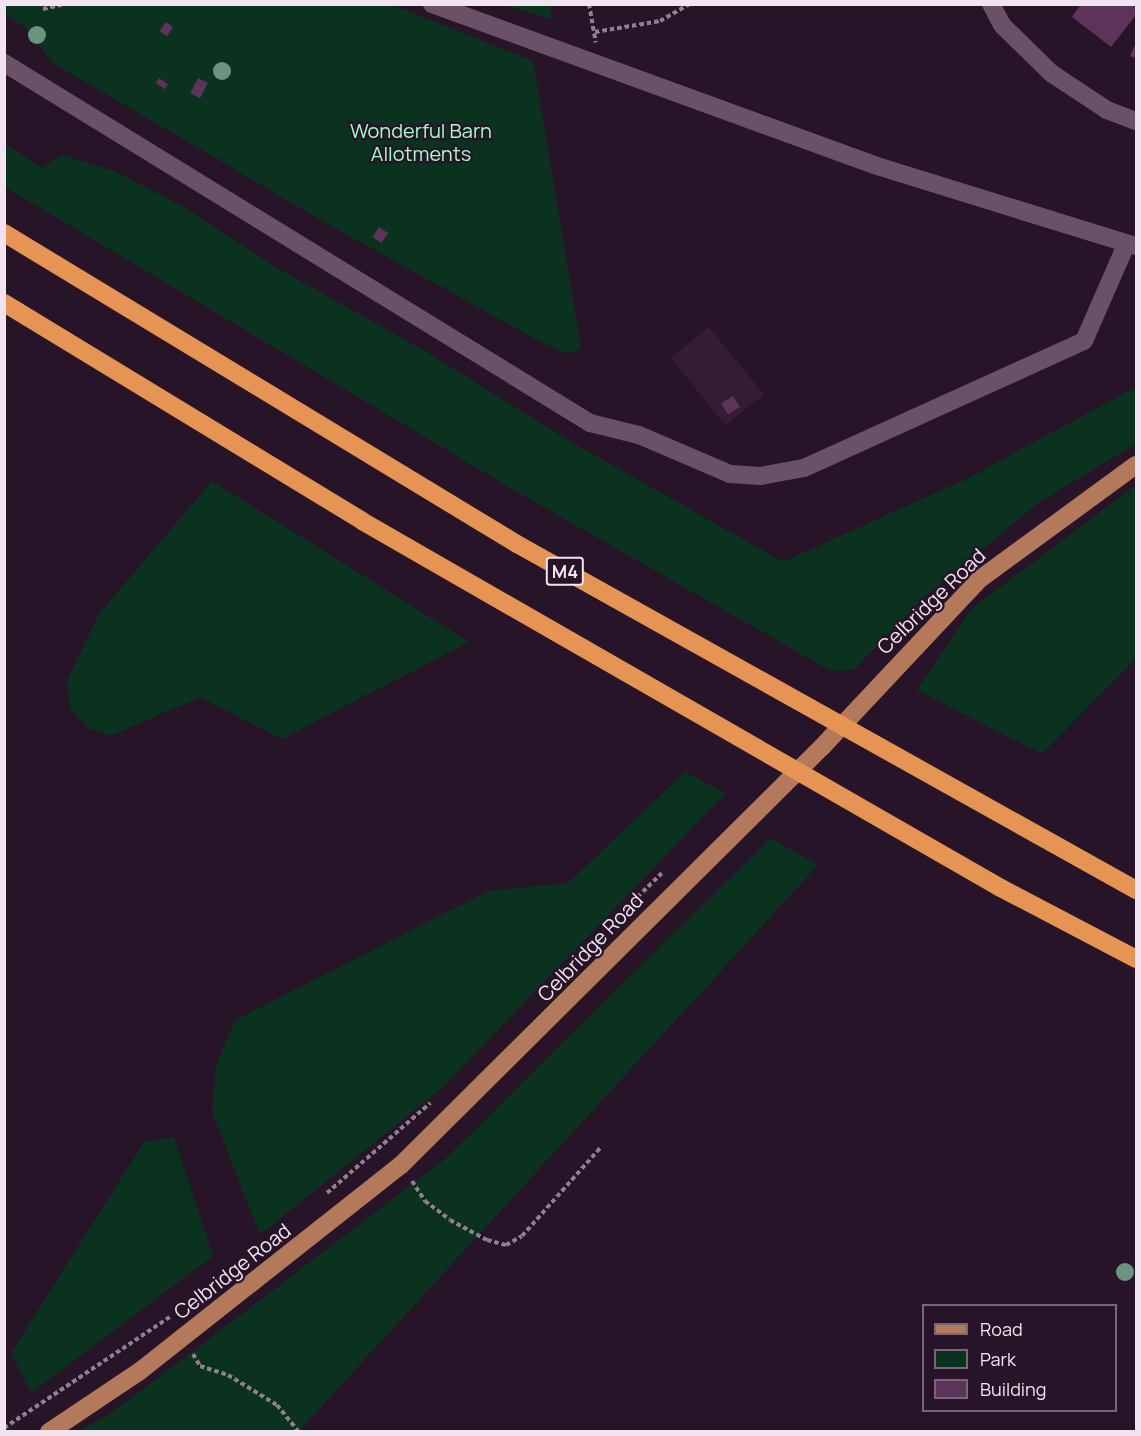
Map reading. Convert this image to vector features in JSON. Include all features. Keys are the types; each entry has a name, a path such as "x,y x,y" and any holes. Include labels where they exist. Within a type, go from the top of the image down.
{"highway":[{"name":"M4","path":"4,233 517,544 1137,890"},
{"path":"4,303 495,598 999,887 1137,958"}],"main road":[{"name":"Celbridge Road","path":"49,1431 183,1338 401,1165 822,747 980,579 1137,465"}],"street":[{"path":"4,63 590,423 639,435 730,474 760,476 804,468 1084,341 1131,246 874,165 599,63 537,45 432,4"},
{"path":"991,4 1002,25 1051,73 1107,110 1137,121"}],"path":[{"path":"43,9 64,4"},
{"path":"589,4 599,63"},
{"path":"595,32 660,21 690,4"},
{"path":"608,926 670,865"},
{"path":"323,1196 435,1098"},
{"path":"401,1165 425,1201 487,1240 506,1245 522,1236 601,1147"},
{"path":"4,1428 173,1314"},
{"path":"183,1338 200,1366 228,1375 278,1405 299,1431"}],"shaded area":[{"path":"709,327 764,395 726,425 671,358"}],"green space":[{"name":"Wonderful Barn Allotments","path":"4,5 392,5 533,61 581,348 568,354 539,341 340,231 53,63 26,28 5,14"},
{"path":"503,5 549,5 552,19"},
{"path":"5,144 42,168 62,155 114,171 182,206 277,268 427,352 563,437 783,562 968,478 1136,387 1136,444 1039,502 922,599 854,670 831,671 509,487 5,187"},
{"path":"212,481 469,642 282,739 200,697 111,736 88,728 71,710 67,681 99,614"},
{"path":"1136,485 1136,659 1042,754 917,690 971,609"},
{"path":"685,772 726,793 443,1087 260,1235 212,1112 216,1066 235,1020 489,891 568,883"},
{"path":"770,838 818,865 299,1431 78,1431 113,1412 444,1160"},
{"path":"174,1137 213,1256 31,1393 11,1353 144,1142"}],"building":[{"path":"1081,4 1134,4 1136,15 1111,47 1072,17"},
{"path":"166,22 173,27 167,36 160,31"},
{"path":"1136,42 1136,58 1130,56"},
{"path":"159,78 168,84 165,89 156,83"},
{"path":"198,78 208,83 200,98 190,93"},
{"path":"379,227 388,233 381,243 372,237"},
{"path":"733,396 740,407 728,414 721,403"}]}
